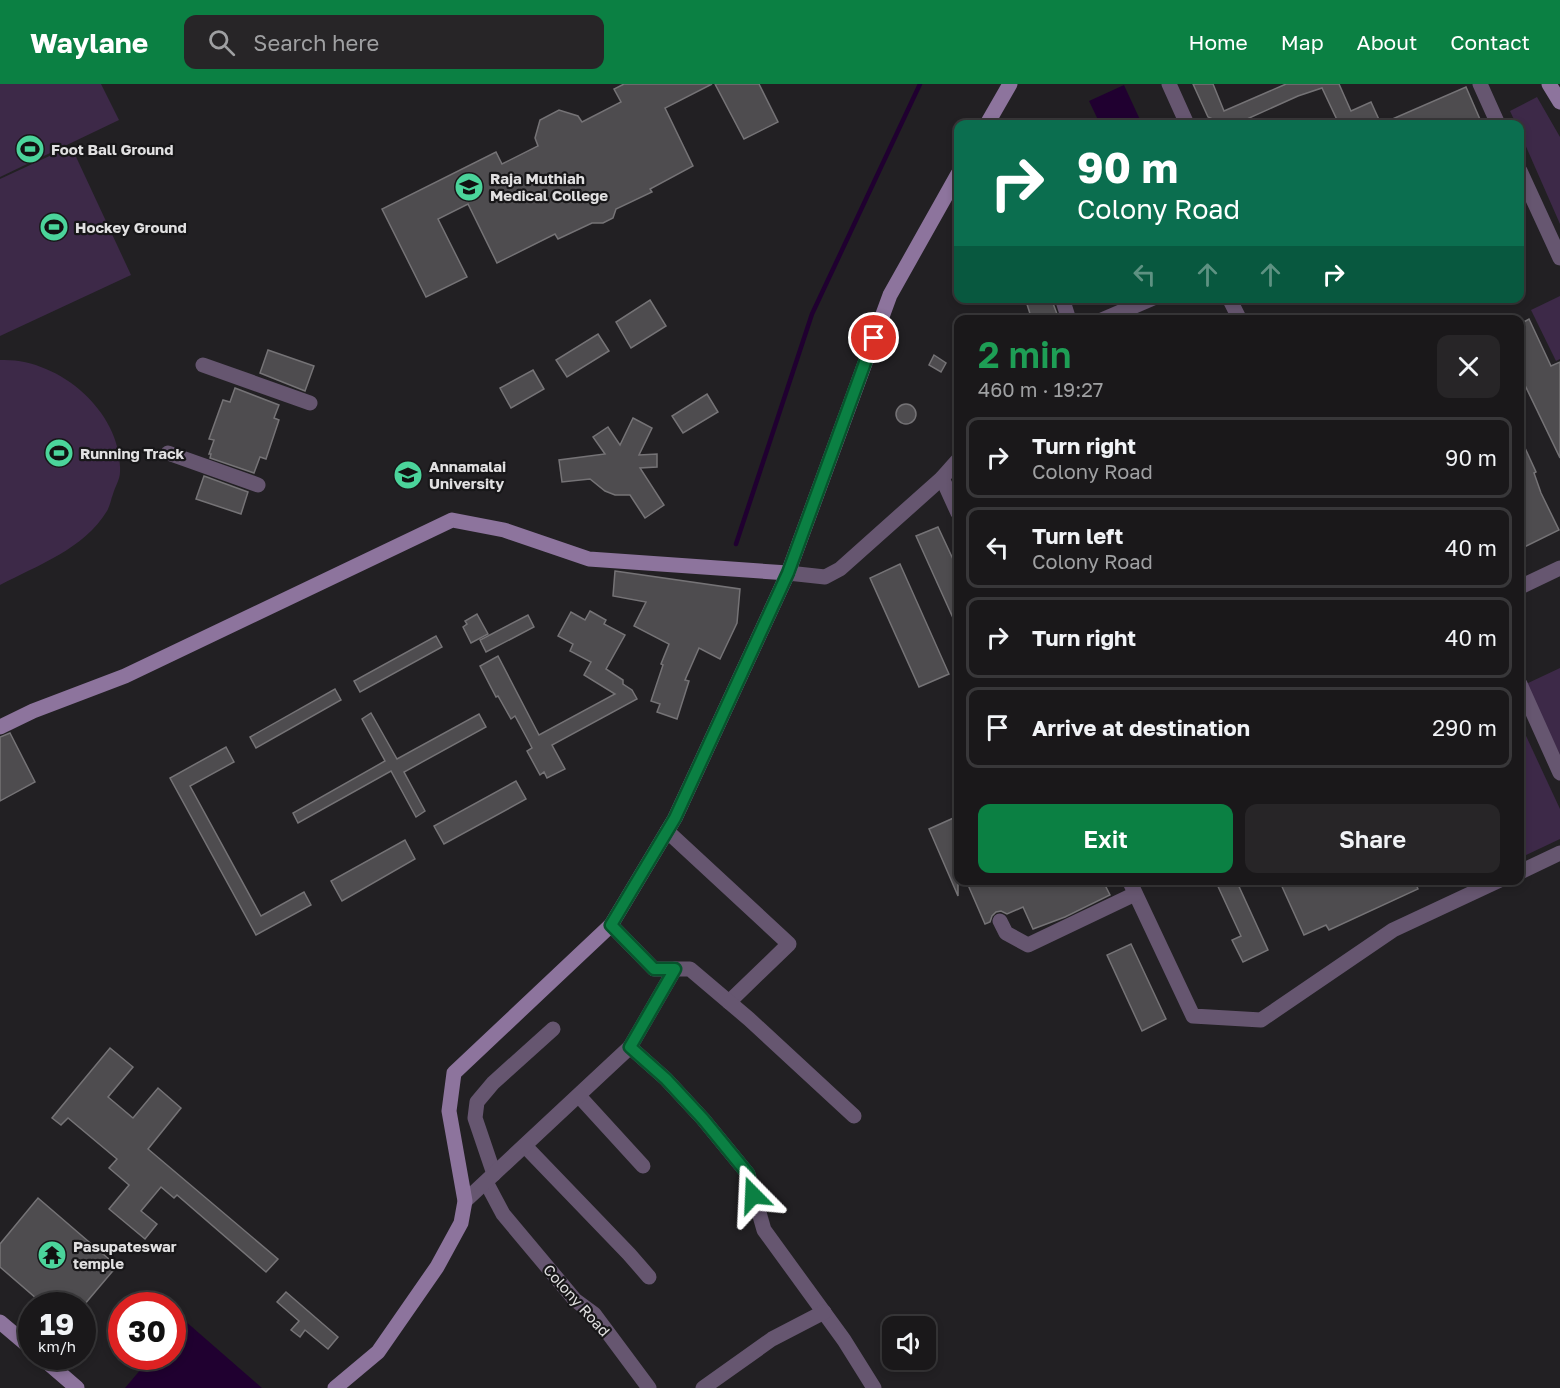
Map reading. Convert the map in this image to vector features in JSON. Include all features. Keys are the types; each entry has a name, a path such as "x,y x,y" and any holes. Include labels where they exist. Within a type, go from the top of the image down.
{"street":[{"path":"989,120 1010,84"},
{"path":"1169,84 1185,120"},
{"path":"1480,84 1496,120"},
{"path":"1549,84 1560,102"},
{"path":"1524,180 1560,258"},
{"path":"335,1388 378,1352 437,1267 461,1223 465,1201 449,1111 454,1073 611,925 675,818 788,573 890,295 954,181"},
{"path":"1107,315 1119,304"},
{"path":"203,365 310,404"},
{"path":"168,453 258,485"},
{"path":"0,727 33,711 125,676 453,520 504,531 589,559 825,577 840,569 942,478 954,464"},
{"path":"942,478 954,504"},
{"path":"1524,585 1560,568"},
{"path":"1524,700 1560,773"},
{"path":"667,831 789,945 729,1002"},
{"path":"1524,870 1560,853"},
{"path":"1000,921 1006,933 1028,945 1132,887 1193,1016 1261,1020 1394,930 1489,885"},
{"path":"611,925 654,969 690,969 854,1116"},
{"path":"465,1201 630,1047 675,969"},
{"name":"Colony Road","path":"553,1029 493,1083 477,1102 475,1118 490,1178 503,1214 575,1300 594,1314 649,1388"},
{"path":"630,1047 666,1079 703,1119 748,1174 764,1230 844,1340 874,1388"},
{"path":"579,1096 643,1166"},
{"path":"525,1146 649,1277"},
{"path":"702,1388 772,1339 824,1312"},
{"path":"0,1322 18,1337"},
{"path":"56,1370 77,1388"}],"shaded area":[{"name":"Foot Ball Ground","path":"0,84 101,84 119,120 0,177"},
{"path":"1124,85 1140,120 1098,120 1089,101"},
{"path":"1537,97 1560,137 1560,224 1524,142 1524,120 1514,120 1510,111"},
{"name":"Hockey Ground","path":"71,146 131,275 0,336 0,179"},
{"path":"1560,296 1560,359 1556,361 1531,310"},
{"name":"Running Track","path":"0,360 22,361 44,368 64,378 83,392 99,409 111,429 118,450 120,472 107,511 86,536 59,555 0,585"},
{"path":"1560,668 1560,755 1526,684"},
{"path":"1524,732 1560,809 1560,839 1524,856"},
{"path":"186,1322 262,1388 125,1388 140,1370 186,1370"}],"building":[{"name":"Raja Muthiah Medical College","path":"624,84 712,84 665,108 693,166 650,189 652,192 616,209 613,218 603,223 592,223 558,239 555,234 497,263 468,204 438,219 467,277 426,297 382,209 496,152 502,164 538,146 535,138 540,120 559,110 578,116 582,122 621,102 614,89"},
{"path":"715,84 759,84 778,122 744,139"},
{"path":"1193,84 1213,84 1224,111 1286,84 1339,84 1351,111 1371,102 1379,120 1337,120 1322,88 1298,96 1245,120 1215,120 1208,117"},
{"path":"1466,87 1480,120 1390,120"},
{"path":"650,300 666,326 631,348 616,322"},
{"path":"1027,303 1053,303 1057,314 1054,315 1030,315"},
{"path":"1529,319 1551,366 1560,362 1560,458 1524,383 1524,322"},
{"path":"598,334 609,351 567,377 556,360"},
{"path":"268,350 314,366 305,391 260,373"},
{"path":"934,355 946,363 941,372 929,365"},
{"path":"533,370 544,389 511,408 500,388"},
{"path":"235,388 279,405 274,418 279,420 266,459 260,457 254,473 210,458 211,454 209,454 214,440 209,439 223,400 230,402"},
{"path":"707,394 718,412 683,433 672,416"},
{"path":"902,404 910,404 916,410 916,418 910,424 902,424 896,418 896,410"},
{"path":"633,418 652,428 639,455 657,454 657,467 640,468 664,505 645,518 630,495 615,495 605,491 590,479 562,482 559,460 605,454 593,437 608,427 620,445"},
{"path":"1524,446 1536,472 1534,473 1541,493 1559,530 1524,547"},
{"path":"204,476 248,492 241,514 196,499"},
{"path":"938,527 954,561 954,620 916,536"},
{"path":"900,564 949,674 919,687 870,578"},
{"path":"615,571 740,589 737,623 720,659 699,648 685,680 689,681 677,719 657,712 660,704 651,701 669,644 634,626 646,602 613,596"},
{"path":"590,611 606,620 604,624 625,635 606,669 623,680 623,684 632,690 637,699 552,745 565,769 547,778 544,772 540,775 527,751 532,748 515,716 511,719 498,696 496,697 480,666 498,656 539,735 615,694 584,675 591,662 570,651 573,644 558,636 571,612 585,620"},
{"path":"477,614 488,634 471,643 463,627 467,624 465,621"},
{"path":"528,615 534,627 486,652 480,640"},
{"path":"436,636 442,647 360,692 354,681"},
{"path":"335,689 341,700 256,748 250,737"},
{"path":"371,713 397,759 479,714 486,727 404,772 425,811 416,817 391,771 298,823 293,813 385,761 362,719"},
{"path":"10,733 35,782 0,801 0,737"},
{"path":"226,747 234,762 190,786 261,916 304,892 311,905 256,935 170,778"},
{"path":"516,781 526,799 444,844 434,826"},
{"path":"954,818 954,885 958,885 958,896 929,829"},
{"path":"405,840 415,859 342,901 331,881"},
{"path":"968,885 1105,885 1110,895 1065,917 1033,929 1023,907 1007,914 1001,911 996,912 990,922 985,924"},
{"path":"1217,885 1238,885 1268,950 1243,962 1232,940 1241,936"},
{"path":"1281,885 1416,885 1418,889 1329,930 1326,925 1304,935"},
{"path":"1131,944 1166,1019 1142,1031 1107,955"},
{"path":"110,1048 133,1067 108,1097 133,1118 158,1088 181,1108 148,1149 278,1259 266,1272 177,1195 174,1198 161,1187 141,1211 157,1224 145,1239 109,1209 129,1185 109,1168 117,1159 68,1118 61,1125 52,1118"},
{"name":"Pasupateswar temple","path":"38,1198 117,1266 95,1292 29,1292 0,1267 0,1244"},
{"path":"286,1292 338,1337 328,1349 305,1330 300,1337 291,1330 299,1321 277,1302"}],"waterway":[{"path":"736,544 812,314 920,84"}],"place":[{"name":"Foot Ball Ground","path":"30,149"},
{"name":"Raja Muthiah Medical College","path":"469,187"},
{"name":"Hockey Ground","path":"54,227"},
{"name":"Running Track","path":"59,453"},
{"name":"Annamalai University","path":"408,475"},
{"name":"Pasupateswar temple","path":"52,1255"}],"route":[{"path":"753,1195 748,1174 703,1119 666,1079 630,1047 675,969 654,969 611,925 675,818 788,573 874,338"}]}
